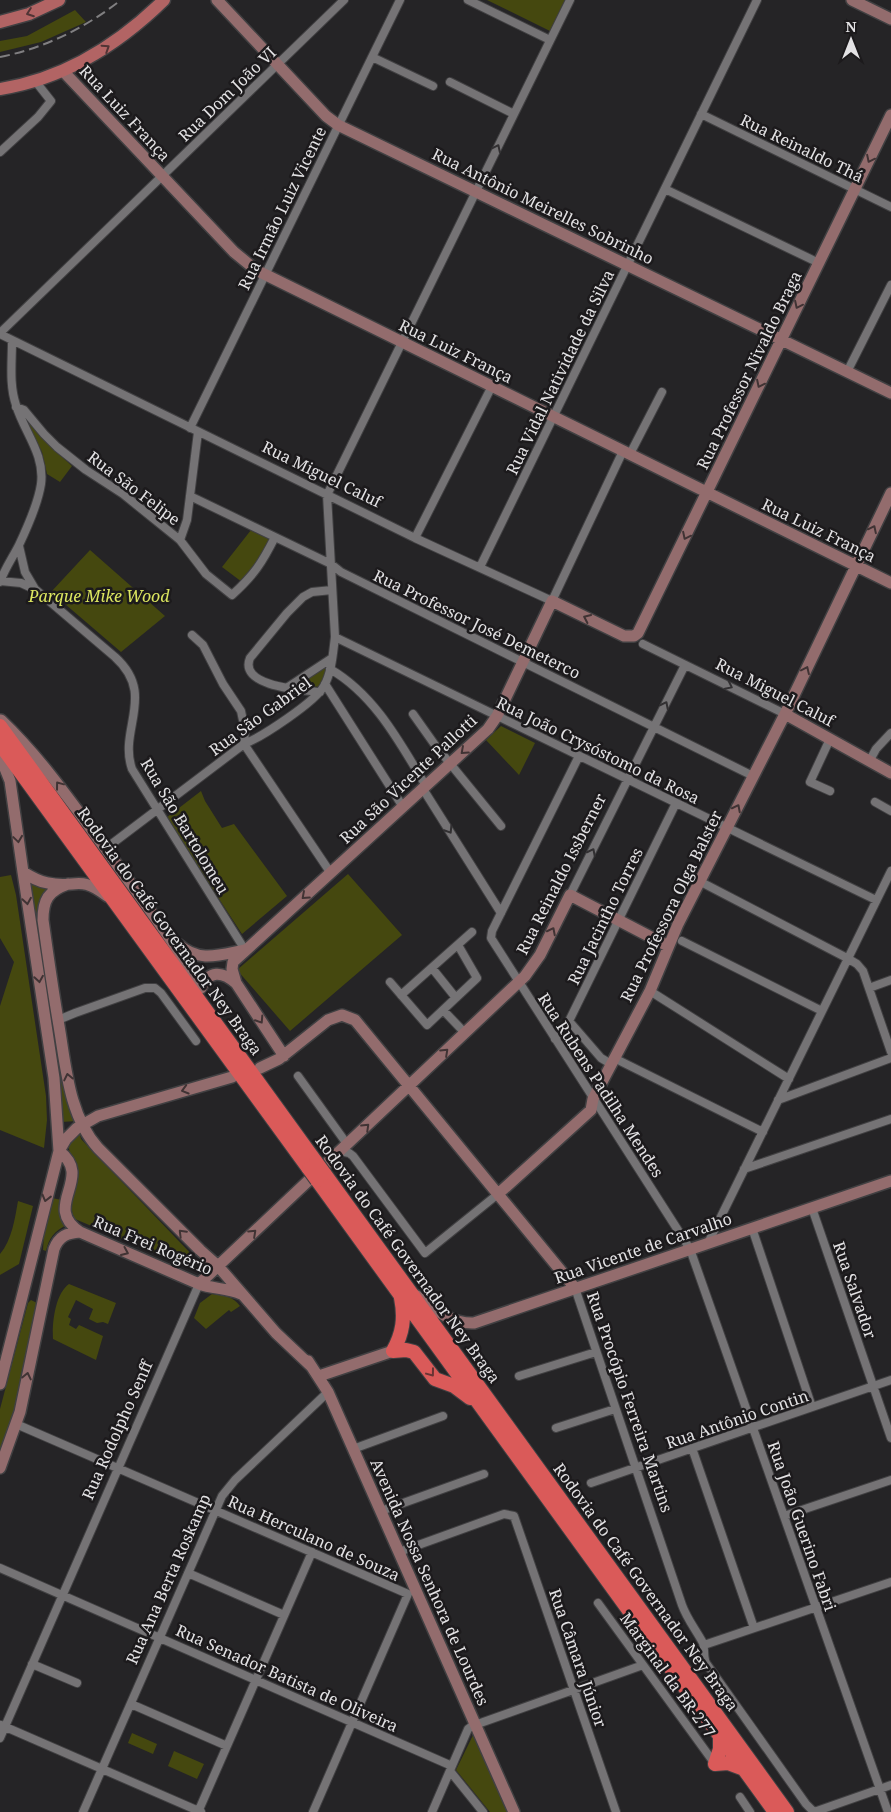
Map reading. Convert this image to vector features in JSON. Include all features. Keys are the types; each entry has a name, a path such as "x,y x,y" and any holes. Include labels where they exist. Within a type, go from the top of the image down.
{"highway":[{"name":"Rodovia do Café Governador Ney Braga","path":"0,726 237,1053 317,1171"},
{"name":"Rodovia do Café Governador Ney Braga","path":"0,744 317,1171 787,1812"},
{"path":"202,988 237,1053"},
{"name":"Rodovia do Café Governador Ney Braga","path":"405,1293 482,1406 775,1812"},
{"path":"393,1351 402,1333 405,1293"},
{"path":"393,1351 406,1350 414,1352 435,1379 454,1386 482,1406"},
{"path":"720,1736 720,1750 716,1764 728,1763 745,1770"}],"main road":[{"path":"0,22 29,14 60,0"},
{"path":"0,90 36,82 87,59 117,41 164,0"},
{"name":"Rua Antônio Meirelles Sobrinho","path":"217,0 326,116 338,124 891,393"},
{"path":"852,0 891,19"},
{"name":"Rua Luiz França","path":"63,71 241,259 265,275 891,583"},
{"name":"Rua Professor Nivaldo Braga","path":"632,637 638,633 891,115"},
{"name":"Rua Professora Olga Balster","path":"498,1194 588,1113 593,1105 593,1099 650,991 668,946 699,881 785,714 891,493"},
{"name":"Rua Miguel Caluf","path":"552,601 623,635 632,637"},
{"name":"Rua São Vicente Pallotti","path":"236,983 232,965 235,959 488,729 497,716 552,601"},
{"name":"Rua Miguel Caluf","path":"785,714 891,773"},
{"path":"0,720 46,768 170,938 202,988"},
{"path":"0,756 10,781 22,872 55,1083 58,1151 0,1384"},
{"path":"22,872 48,883 83,883 93,886 118,905"},
{"name":"Avenida Nossa Senhora de Lourdes","path":"68,884 55,889 46,900 44,907 44,929 68,1080 82,1124 98,1148 218,1266 315,1372 328,1392 399,1552 412,1592 475,1724 514,1812"},
{"path":"570,895 668,946"},
{"name":"Rua Reinaldo Issberner","path":"317,1171 519,982 537,960 570,895"},
{"path":"170,938 184,950 199,956 211,956 245,950"},
{"path":"199,956 202,988"},
{"path":"211,956 219,974"},
{"path":"202,988 207,978 219,974 227,976 236,983 284,1056 260,1068"},
{"path":"44,1010 48,1017 58,1020"},
{"name":"Rua Procópio Ferreira Martins","path":"284,1056 328,1020 342,1016 349,1017 360,1025 574,1288"},
{"path":"58,1151 66,1139 82,1124 107,1112 232,1077"},
{"path":"58,1151 67,1159 72,1172 65,1215 70,1224 80,1232"},
{"name":"Rua Rodolpho Senff","path":"199,1284 317,1171"},
{"name":"Rua Vicente de Carvalho","path":"405,1293 452,1320 474,1323 891,1181"},
{"path":"0,1468 16,1424 54,1249 59,1239 65,1234 80,1232"},
{"name":"Rua Frei Rogério","path":"80,1232 209,1288 232,1290 243,1295"},
{"path":"199,1284 204,1275 205,1267 200,1250"},
{"path":"315,1372 393,1351"}],"street":[{"name":"Rua Dom João VI","path":"0,334 344,0"},
{"name":"Rua Irmão Luiz Vicente","path":"190,428 400,0"},
{"path":"468,0 550,40"},
{"path":"327,495 570,0"},
{"name":"Rua Vidal Natividade da Silva","path":"480,567 757,0"},
{"path":"372,57 433,86"},
{"path":"0,152 38,117 51,101 36,82"},
{"path":"450,82 514,114"},
{"name":"Rua Reinaldo Thá","path":"702,114 891,207"},
{"path":"665,189 819,263"},
{"path":"848,372 891,285"},
{"name":"Rua Miguel Caluf","path":"0,334 415,538 552,601"},
{"path":"12,341 12,390 16,407 37,450 42,472 37,498 19,546 8,562 0,581 20,583 35,589"},
{"path":"415,538 492,386"},
{"path":"552,601 626,453 662,392"},
{"name":"Rua São Felipe","path":"16,407 24,410 57,447 86,470 123,494 180,540 206,574 232,595 247,582 259,567 274,537"},
{"path":"180,540 186,526 198,432"},
{"name":"Rua São Gabriel","path":"106,849 244,744 260,737 320,692 325,684 330,669 334,637 327,495"},
{"name":"Rua Professor José Demeterco","path":"190,496 331,564 341,572 753,776"},
{"name":"Rua São Bartolomeu","path":"19,546 25,572 35,589 126,668 133,683 135,702 130,761 138,779 245,950"},
{"path":"320,692 269,684 258,678 249,668 250,658 286,613 303,597 312,592 332,590"},
{"path":"192,635 203,645 223,684 241,711 245,730 244,744 330,872"},
{"name":"Rua João Crysóstomo da Rosa","path":"334,637 876,900"},
{"name":"Rua Miguel Caluf","path":"642,644 785,714"},
{"path":"288,688 332,658"},
{"name":"Rua Reinaldo Issberner","path":"570,895 685,665"},
{"path":"330,669 379,711 501,913"},
{"path":"325,684 403,807"},
{"path":"413,714 450,764 501,826"},
{"path":"870,760 876,749 891,733"},
{"path":"830,739 810,782 830,791"},
{"path":"501,913 579,756"},
{"path":"875,802 891,811"},
{"name":"Rua Jacintho Torres","path":"555,1039 569,1021 676,803"},
{"path":"708,1243 891,871"},
{"path":"699,881 848,958 860,967 891,1052"},
{"name":"Rua Rubens Padilha Mendes","path":"501,913 491,936 493,941 690,1249"},
{"path":"401,995 472,932"},
{"path":"682,941 822,1011"},
{"path":"390,982 426,1025 477,978 458,945"},
{"path":"432,968 456,998"},
{"path":"869,988 891,980"},
{"path":"58,1020 145,988 152,988 161,993 196,1041"},
{"path":"650,991 789,1079"},
{"path":"56,1006 64,1011 75,1013"},
{"path":"443,1010 465,1033"},
{"path":"569,1021 601,1058 613,1061 763,1132"},
{"path":"778,1100 891,1058"},
{"path":"298,1076 343,1148"},
{"path":"744,1169 891,1119"},
{"name":"Rua Professora Olga Balster","path":"343,1148 354,1156 425,1253 498,1194"},
{"name":"Rua Salvador","path":"812,1208 891,1438"},
{"path":"752,1228 812,1407"},
{"name":"Rua João Guerino Fabri","path":"690,1249 888,1812"},
{"name":"Rua Rodolpho Senff","path":"0,1738 2,1726 32,1664 199,1284"},
{"name":"Rua Procópio Ferreira Martins","path":"574,1288 685,1613 704,1645 706,1663 806,1804 814,1812"},
{"path":"519,1376 596,1352"},
{"name":"Rua Antônio Contin","path":"591,1483 891,1380"},
{"name":"Rua Ana Berta Roskamp","path":"84,1812 222,1496 234,1480 328,1392"},
{"path":"556,1428 615,1409"},
{"path":"353,1449 443,1416"},
{"name":"Rua Herculano de Souza","path":"16,1424 312,1552 412,1592"},
{"path":"692,1448 754,1628"},
{"path":"381,1512 484,1474"},
{"path":"784,1516 891,1480"},
{"name":"Rua Câmara Júnior","path":"399,1552 504,1514 512,1515 516,1519 616,1812"},
{"path":"2,1726 199,1812 312,1552"},
{"name":"Rua Senador Batista de Oliveira","path":"0,1568 352,1722 451,1769 483,1812"},
{"path":"188,1572 284,1615"},
{"path":"704,1645 891,1582"},
{"path":"313,1812 412,1592"},
{"name":"Marginal da BR-277","path":"598,1603 716,1764"},
{"path":"32,1664 77,1683"},
{"path":"432,1812 468,1730 475,1724 643,1665"},
{"path":"131,1704 227,1746"},
{"path":"814,1812 891,1785"},
{"path":"740,1797 750,1812"}],"green space":[{"path":"487,0 565,0 550,31"},
{"path":"75,10 86,22 41,42 0,52 0,41 27,36"},
{"path":"21,411 50,446 72,466 60,482 47,474 42,452"},
{"path":"251,530 270,539 263,555 242,582 222,567"},
{"name":"Parque Mike Wood","path":"90,550 165,616 121,652 51,592"},
{"path":"325,667 327,669 325,677 320,687 298,685"},
{"path":"501,726 535,743 519,775 486,740"},
{"path":"201,791 222,828 234,824 287,896 242,934 166,818"},
{"path":"23,872 48,883 50,894 44,929 31,931"},
{"path":"348,874 402,935 290,1031 237,970"},
{"path":"11,875 16,895 46,1096 47,1120 44,1148 0,1130 0,1006 14,962 0,938 0,877"},
{"path":"51,1025 56,1025 77,1121 61,1122"},
{"path":"77,1135 80,1135 81,1139 196,1259 197,1263 193,1269 75,1219 72,1204 77,1176 69,1148 70,1142"},
{"path":"52,1198 62,1200 67,1225 53,1235 46,1251 43,1250 44,1234"},
{"path":"18,1201 33,1206 19,1264 0,1275 0,1254 10,1236"},
{"path":"69,1284 116,1303 108,1324 103,1322 97,1323 89,1319 93,1309 76,1300 68,1317 71,1319 69,1325 76,1329 79,1325 103,1336 96,1360 53,1339 54,1317 60,1295"},
{"path":"212,1294 231,1298 240,1306 231,1312 229,1310 206,1329 194,1318 200,1303"},
{"path":"31,1300 37,1303 18,1407 0,1456 0,1409 28,1303"},
{"path":"475,1731 509,1812 490,1812 456,1770"},
{"path":"132,1733 157,1744 153,1754 128,1743"},
{"path":"174,1751 204,1764 197,1779 168,1766"}],"railway":[{"path":"0,57 33,48 64,36 121,0"}]}
